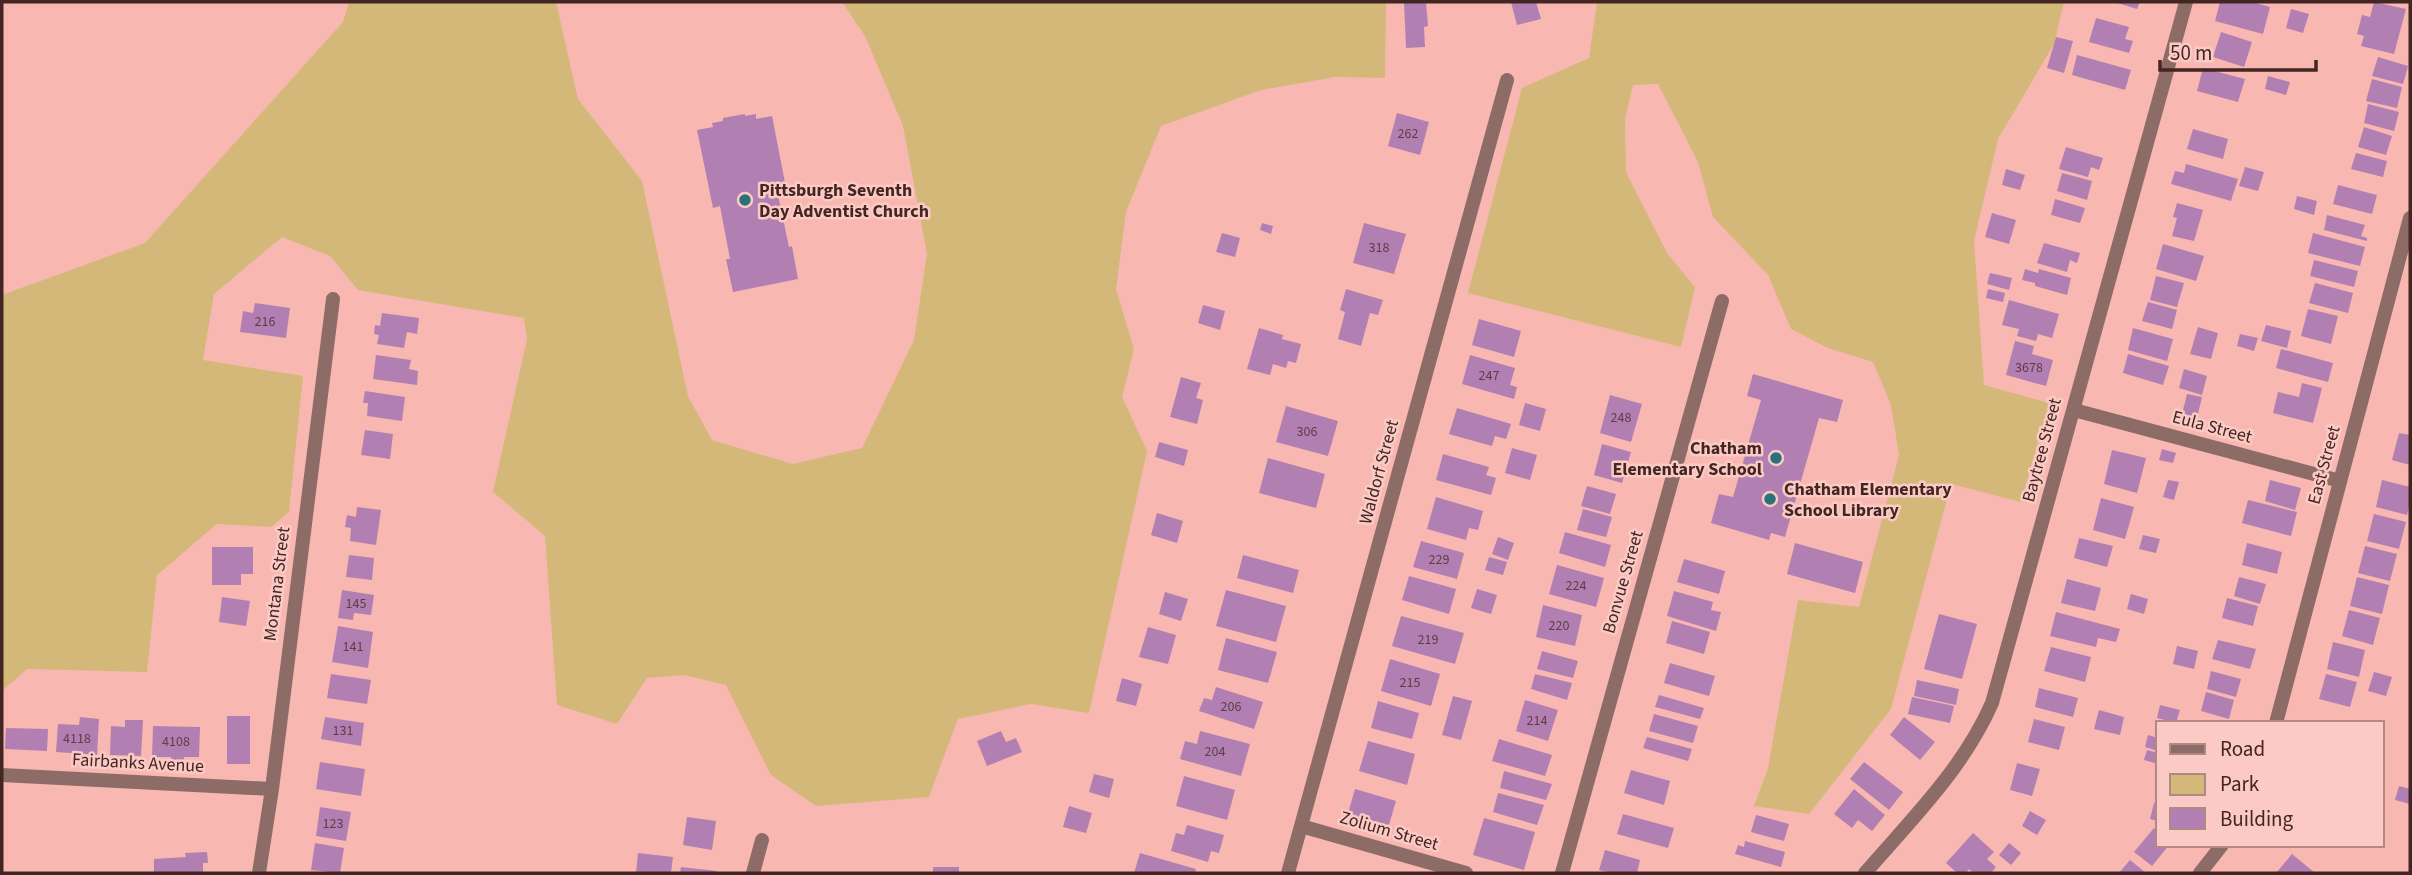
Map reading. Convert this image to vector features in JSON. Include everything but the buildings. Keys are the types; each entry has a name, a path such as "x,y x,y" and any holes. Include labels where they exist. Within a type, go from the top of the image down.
{"street":[{"name":"Baytree Street","path":"1865,873 1954,770 1984,720 1997,686 2186,2"},
{"name":"Waldorf Street","path":"1288,873 1507,80"},
{"name":"East Street","path":"2277,721 2410,218"},
{"name":"Montana Street","path":"259,873 272,789 333,299"},
{"name":"Bonvue Street","path":"1562,873 1722,301"},
{"name":"Eula Street","path":"2074,410 2340,481"},
{"name":"Fairbanks Avenue","path":"2,775 272,789"},
{"name":"Zolium Street","path":"1301,826 1466,873"},
{"path":"753,873 762,840"},
{"path":"2200,873 2220,847"}],"green space":[{"path":"349,2 556,2 578,99 642,181 688,396 712,440 793,464 862,448 914,340 927,254 903,126 865,36 842,2 1386,2 1385,78 1335,77 1261,90 1161,126 1126,212 1116,289 1134,349 1122,397 1147,451 1089,713 1031,704 958,719 929,797 816,806 771,775 726,685 684,675 647,678 617,724 557,705 545,536 493,492 527,339 524,318 358,290 330,256 282,237 214,294 203,360 303,376 289,512 271,527 217,524 157,575 147,672 27,669 2,691 2,295 145,243 343,22"},
{"path":"1597,2 2064,2 2054,44 1998,139 1974,241 1984,385 2049,403 2021,502 1951,484 1891,709 1809,814 1754,806 1768,768 1798,600 1859,607 1899,455 1891,405 1873,362 1828,348 1791,329 1768,275 1713,217 1698,162 1658,84 1633,85 1625,119 1626,172 1667,253 1695,287 1681,347 1468,293 1522,88 1589,58"}],"place":[{"name":"Pittsburgh Seventh Day Adventist Church","path":"745,200"},
{"name":"Chatham Elementary School","path":"1776,458"},
{"name":"Chatham Elementary School Library","path":"1770,499"}]}
